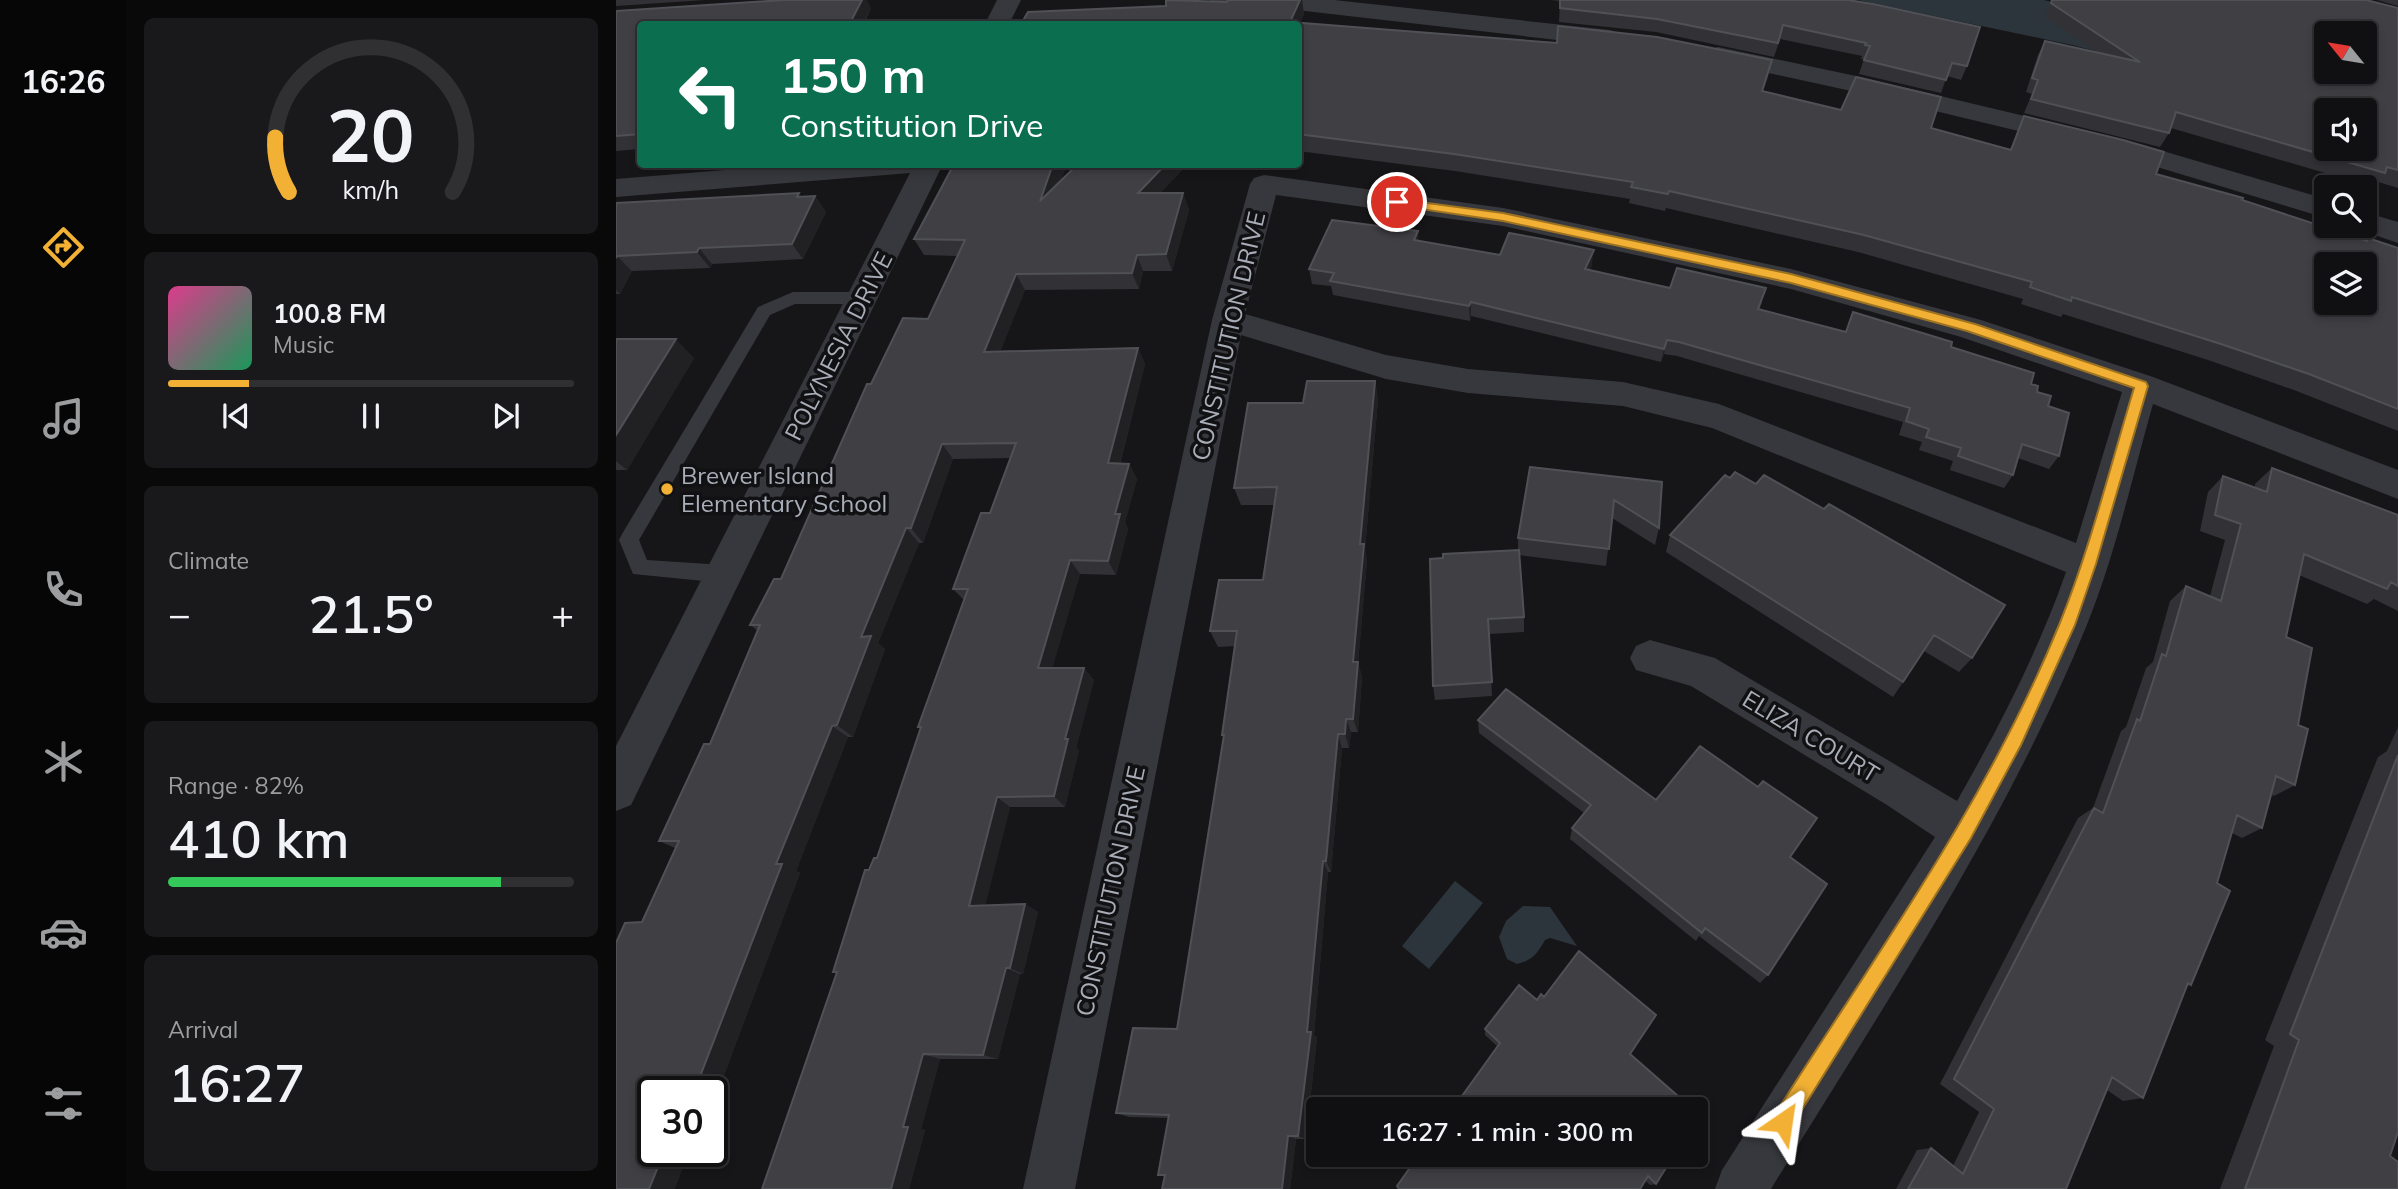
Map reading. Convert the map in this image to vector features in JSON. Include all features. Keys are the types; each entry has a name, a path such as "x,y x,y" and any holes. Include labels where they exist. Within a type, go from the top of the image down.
{"street":[{"path":"999,21 1009,0"},
{"path":"1222,0 1296,2 1641,41"},
{"path":"1695,51 1856,84 2122,147 2314,205"},
{"path":"616,188 865,168"},
{"name":"POLYNESIA DRIVE","path":"616,790 927,168"},
{"name":"CONSTITUTION DRIVE","path":"1049,1189 1228,320 1264,184 1503,217 1791,279 1970,328 2141,386 2398,485"},
{"path":"2377,226 2398,233"},
{"path":"1228,320 1386,367 1468,381 1623,394 1719,417 2088,564"},
{"path":"1741,1189 1964,831 2021,727 2067,625 2141,386"},
{"name":"ELIZA COURT","path":"1650,658 1701,671 1902,790 1964,831"}],"lane":[{"path":"724,574 640,568 629,540 764,311 793,298 862,298"}],"shaded area":[{"path":"1858,0 2044,0 2314,69 2314,84 2360,84 2362,98 2314,98 2314,107 2072,45"},
{"path":"1455,881 1483,903 1429,969 1402,946"},
{"path":"1523,906 1550,907 1577,946 1550,938 1545,940 1537,953 1527,961 1517,964 1507,959 1499,937 1506,921"}],"building":[{"path":"783,0 862,0 851,21 637,21 637,134 616,136 616,11"},
{"path":"1166,0 1300,0 1290,21 1023,21 1028,12 1166,6"},
{"path":"1560,0 1848,0 1980,27 1967,66 1952,63 1946,80 1864,60 1870,46 1865,45 1866,43 1783,25 1778,43 1657,19 1560,8"},
{"path":"2052,0 2366,0 2398,8 2398,170 2387,167 2385,173 2344,161 2377,161 2377,98 2314,98 2314,152 2176,112 2169,133 2031,99 2038,80 2032,78 2045,41 2140,62 2051,3"},
{"path":"1302,23 1557,43 1558,26 1657,37 1772,60 1762,91 1841,110 1856,77 1941,97 1931,128 2011,150 2024,116 2164,152 2156,174 2243,198 2242,200 2314,224 2314,238 2358,238 2367,241 2368,238 2398,248 2398,409 2309,374 2221,344 2072,297 2071,301 2030,287 2032,282 1864,235 1669,191 1668,194 1631,187 1633,182 1454,154 1302,135"},
{"path":"952,168 1052,168 1040,201 1074,168 1162,168 1138,193 1183,193 1166,254 1137,255 1132,273 1016,274 984,352 1138,348 1108,463 1129,464 1115,514 1120,514 1108,561 1070,560 1038,668 1084,668 1065,739 1068,739 1054,796 997,797 969,906 1025,904 1010,968 1006,968 983,1055 923,1054 903,1127 908,1127 891,1189 762,1189 837,972 833,972 865,870 869,870 874,858 877,858 921,727 918,727 968,589 953,589 981,513 990,513 1016,443 942,444 911,528 906,528 861,637 871,636 837,725 832,726 776,864 782,864 700,1076 637,1076 637,1167 658,1167 649,1189 616,1189 616,943 625,923 642,922 679,841 659,841 704,744 710,744 760,625 750,625 774,579 781,579 867,384 871,384 903,318 928,319 965,240 914,239"},
{"path":"799,193 797,197 815,196 792,244 699,248 697,252 616,258 616,203"},
{"path":"1332,220 1418,231 1414,240 1500,255 1509,233 1542,239 1594,250 1585,269 1670,288 1677,268 1766,288 1758,309 1846,332 1853,312 1952,342 1951,347 2034,373 2031,384 2038,386 2037,392 2051,396 2048,406 2069,413 2059,456 2022,444 2013,475 1958,456 1961,448 1926,437 1929,429 1906,421 1910,408 1679,342 1667,340 1664,349 1471,302 1469,306 1330,281 1334,273 1309,269"},
{"path":"616,339 676,339 616,435"},
{"path":"1307,381 1375,381 1360,544 1364,544 1353,662 1358,662 1353,719 1346,719 1345,734 1338,734 1307,1032 1311,1032 1298,1136 1288,1136 1282,1189 1162,1189 1165,1175 1158,1175 1169,1115 1116,1113 1133,1028 1177,1029 1224,735 1237,631 1210,631 1219,580 1263,580 1277,487 1234,488 1248,403 1303,403"},
{"path":"1530,467 1662,482 1659,528 1614,500 1609,549 1518,538"},
{"path":"2272,468 2398,515 2398,586 2391,582 2387,589 2304,554 2286,637 2312,648 2298,725 2308,729 2295,785 2276,776 2262,828 2237,815 2217,883 2230,891 2191,985 2188,983 2143,1098 2112,1077 2066,1189 1908,1189 1931,1148 1963,1174 1994,1109 1954,1079 2094,808 2103,813 2137,719 2140,721 2162,654 2166,656 2186,586 2221,601 2241,524 2215,515 2223,476 2267,492"},
{"path":"1735,472 1756,484 1764,475 1824,509 1829,504 2005,605 1972,658 1934,635 1903,682 1670,535 1725,475 1730,478"},
{"path":"1519,550 1524,617 1488,619 1492,682 1433,686 1430,559 1443,558 1443,554"},
{"path":"1506,689 1656,800 1700,746 1758,787 1763,781 1817,818 1790,857 1827,884 1768,975 1705,928 1702,933 1572,828 1591,805 1478,720"},
{"path":"2398,755 2398,1132 2390,1156 2398,1162 2398,1189 2245,1189 2299,1040 2290,1034"},
{"path":"1579,951 1656,1015 1630,1054 1679,1097 1461,1097 1500,1043 1485,1029 1519,985 1537,1000 1541,994 1544,997"},
{"path":"1410,1167 1667,1167 1656,1184 1648,1176 1640,1189 1399,1189 1397,1186"}],"place":[{"name":"Brewer Island Elementary School","path":"667,489"}],"route":[{"path":"1397,202 1503,217 1791,279 1970,328 2141,386 2067,625 2015,739 1964,831 1783,1122"}]}
